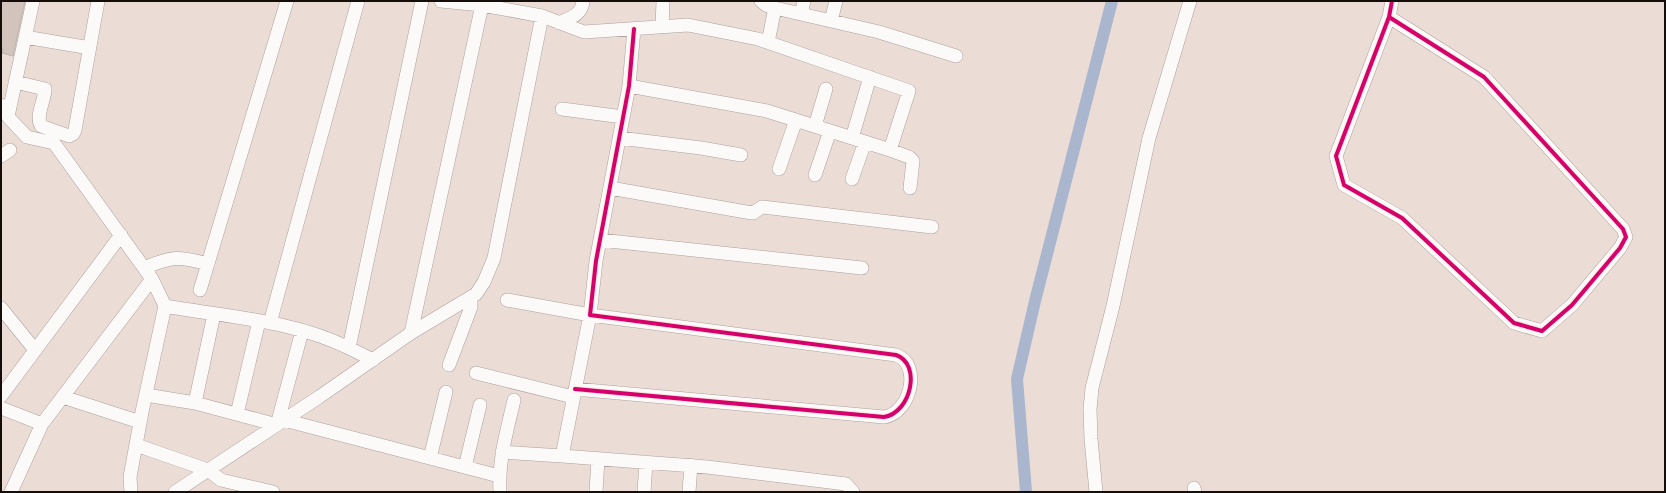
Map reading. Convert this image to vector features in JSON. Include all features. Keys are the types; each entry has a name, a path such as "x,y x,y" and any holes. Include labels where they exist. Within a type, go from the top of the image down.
{"street":[{"path":"33,1 15,82 4,111 27,138 54,144 148,274 165,306 140,422 130,477 131,492"},
{"path":"15,82 45,89 39,117 41,126 69,136 73,134 75,130 98,1"},
{"path":"200,290 287,1"},
{"path":"237,414 358,1"},
{"path":"349,348 422,1"},
{"path":"441,1 542,16 584,32 662,28 688,25 768,42 909,91 890,150"},
{"path":"559,23 578,13 582,9 583,1"},
{"path":"662,28 663,1"},
{"path":"761,1 766,5 775,8 803,7 831,20 879,32 956,56"},
{"path":"831,20 836,1"},
{"path":"1096,492 1091,438 1090,409 1092,388 1113,306 1149,138 1190,1"},
{"path":"1389,17 1484,77 1623,229 1626,237 1620,248 1572,305 1542,332 1514,323 1402,218 1344,186 1336,156 1389,17 1392,1"},
{"path":"412,333 482,6"},
{"path":"768,42 775,8"},
{"path":"175,492 412,333 476,294 484,282 494,258 542,16"},
{"path":"562,456 590,315 596,261 629,86 634,29"},
{"path":"25,37 90,48"},
{"path":"852,180 870,77"},
{"path":"629,86 758,108 890,150 909,157 913,161 910,188"},
{"path":"815,126 826,89"},
{"path":"562,109 623,117"},
{"path":"780,169 796,120"},
{"path":"815,175 830,131"},
{"path":"619,138 701,148 741,155"},
{"path":"610,188 753,213 762,207 932,227"},
{"path":"1,396 121,235"},
{"path":"600,240 862,268"},
{"path":"11,492 42,424 63,397 148,274 162,260 184,258 208,264"},
{"path":"448,365 470,311 471,297"},
{"path":"476,373 574,393 884,417 891,416 899,410 910,390 911,377 906,360 896,355 590,315 507,300"},
{"path":"165,306 264,322 302,331 338,342 373,360"},
{"path":"1,308 35,350"},
{"path":"194,403 214,314"},
{"path":"281,422 302,331"},
{"path":"430,458 446,392"},
{"path":"146,395 194,403 237,414 281,422 499,476"},
{"path":"63,397 140,422"},
{"path":"500,492 499,476 502,452 514,400"},
{"path":"465,467 480,405"},
{"path":"1,408 42,424"},
{"path":"136,445 208,470 220,480 273,492"},
{"path":"502,452 691,465 846,484 853,492"},
{"path":"596,492 598,459"},
{"path":"644,492 646,462"},
{"path":"689,492 691,465"}],"building":[{"path":"1,1 25,1 13,56 2,53 3,49 1,49"}],"waterway":[{"path":"1026,492 1017,379 1035,301 1112,1"}],"cycle path":[{"path":"1389,17 1484,77 1623,229 1626,237 1620,248 1572,305 1542,331 1514,323 1402,218 1344,185 1336,156 1389,17 1392,1"},
{"path":"575,389 884,417 893,414 901,407 907,398 910,388 911,378 909,368 904,360 896,355 590,315 596,261 629,86 634,29"}]}
